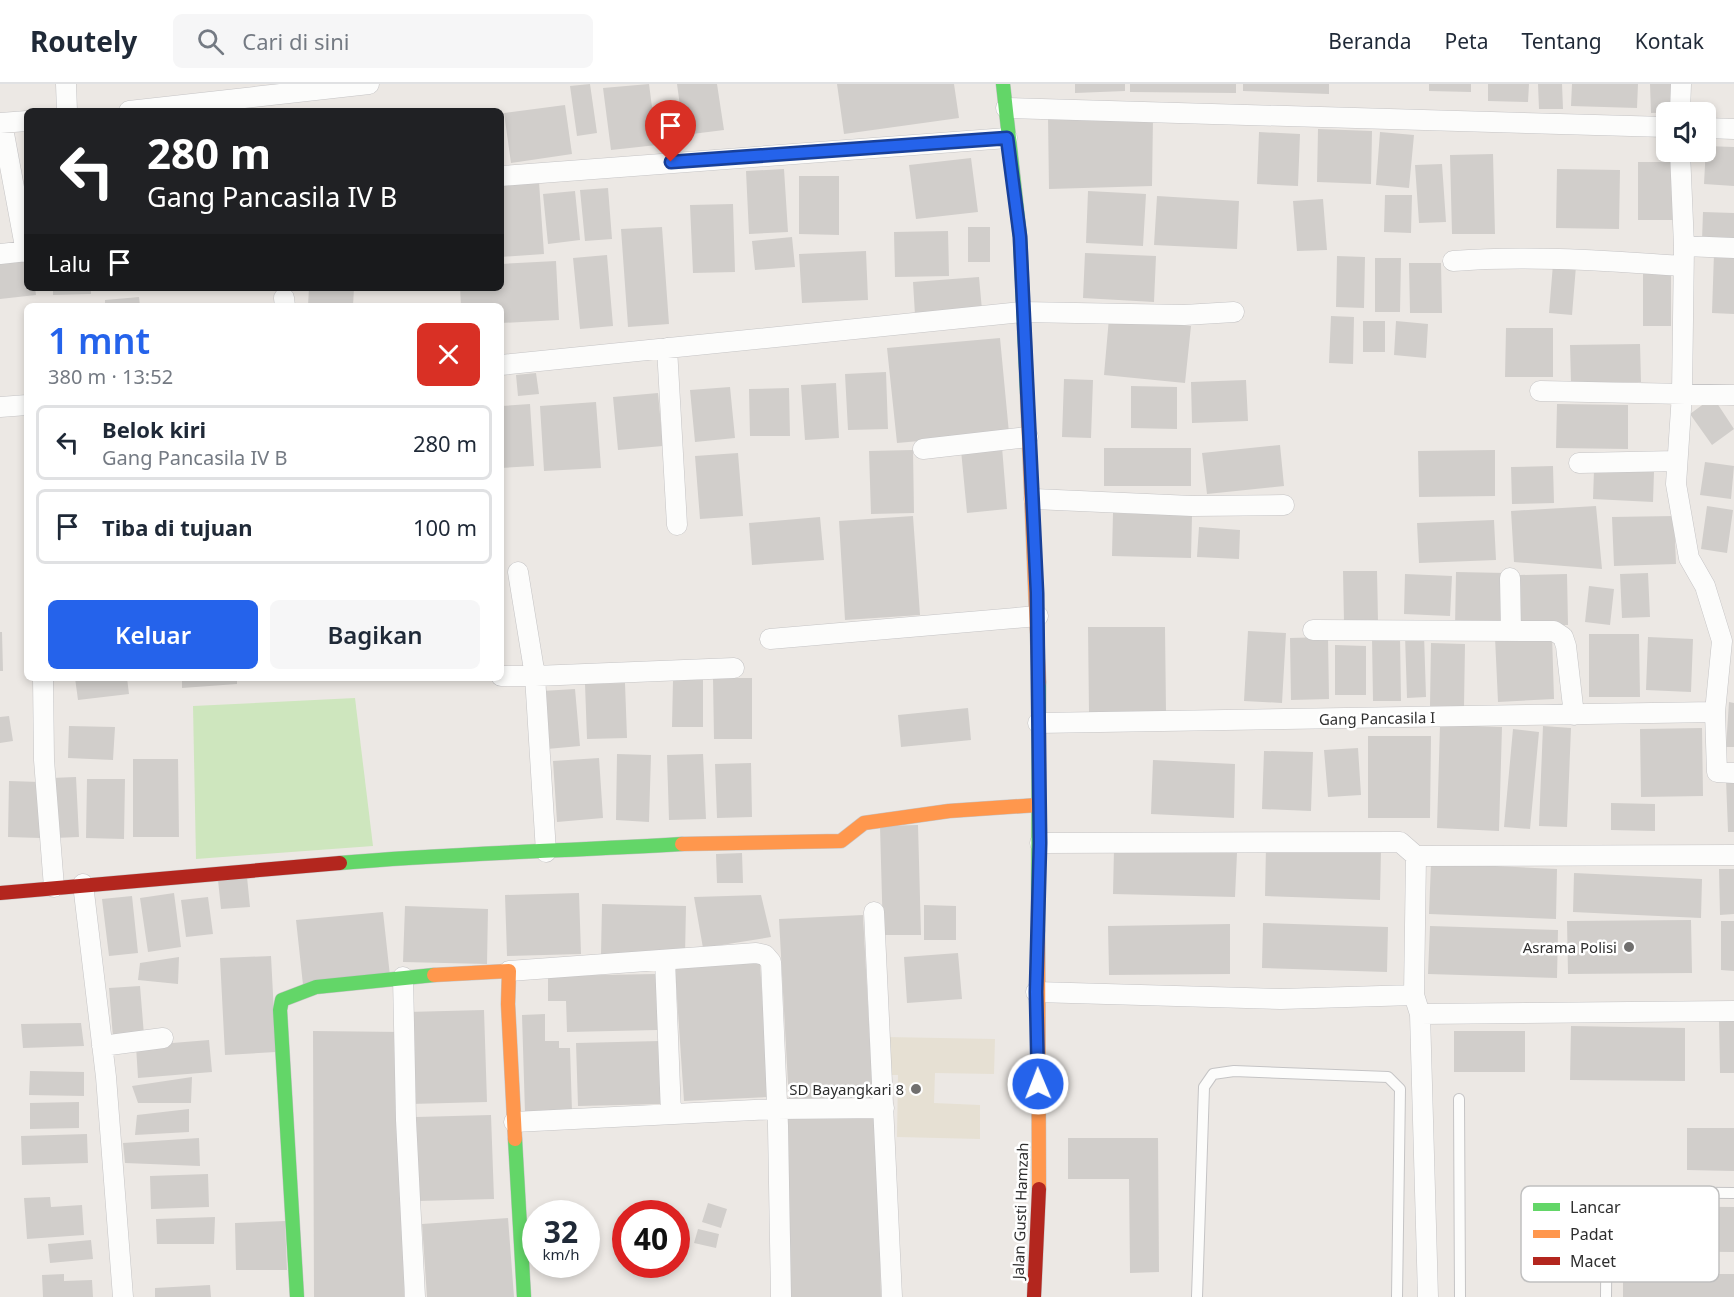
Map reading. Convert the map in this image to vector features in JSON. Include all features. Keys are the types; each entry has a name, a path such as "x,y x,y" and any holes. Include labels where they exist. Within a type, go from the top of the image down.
{"street":[{"path":"66,84 67,108"},
{"path":"156,108 369,84"},
{"name":"Jalan Gusti Hamzah","path":"1003,84 1007,138 1020,237 1038,616 1040,843 1036,992 1040,1175 1034,1297"},
{"path":"1680,102 1681,84"},
{"path":"1005,108 1656,127"},
{"path":"24,121 1,123 24,236"},
{"path":"1716,128 1734,129"},
{"path":"504,176 1007,138"},
{"path":"1680,162 1684,246 1682,394 1677,461 1678,502 1685,546 1728,641 1715,712 1717,772 1734,772"},
{"path":"1684,246 1734,248"},
{"path":"0,254 24,251"},
{"path":"1453,261 1479,259 1614,262 1682,267"},
{"path":"504,365 1022,312 1184,315 1234,312"},
{"path":"667,348 677,525"},
{"path":"1540,391 1734,395"},
{"path":"0,408 24,405"},
{"path":"923,449 1028,437"},
{"path":"1579,463 1677,461"},
{"path":"1034,499 1192,506 1284,505"},
{"path":"518,572 535,676 546,852"},
{"path":"1510,578 1511,631"},
{"path":"770,639 1038,616"},
{"path":"1313,630 1511,631 1548,629 1563,637 1566,646 1574,716"},
{"path":"504,676 734,668"},
{"path":"43,681 45,760 54,887"},
{"name":"Gang Pancasila I","path":"1038,723 1715,712"},
{"path":"0,893 426,855 546,852 703,843 841,840 864,823 949,811 1038,806"},
{"path":"1040,843 1400,842 1416,856 1734,855"},
{"path":"1416,856 1414,995 1420,1014 1428,1297"},
{"path":"83,884 102,1046 123,1297"},
{"path":"874,912 892,1297"},
{"path":"297,1297 280,1010 282,999 293,992 314,988 403,977 756,953 765,955 771,962 781,1297"},
{"path":"665,960 671,1114"},
{"path":"508,971 514,1122 525,1297"},
{"path":"403,977 406,1120 415,1297"},
{"path":"1036,992 1281,999 1414,995"},
{"path":"1420,1014 1734,1011"},
{"path":"102,1046 163,1038"},
{"path":"514,1122 776,1109 884,1108"}],"lane":[{"path":"1197,1297 1204,1087 1213,1074 1234,1071 1388,1077 1400,1089 1397,1297"},
{"path":"1459,1099 1460,1297"},
{"path":"1719,1193 1734,1193"}],"shaded area":[{"name":"SD Bayangkari 8","path":"886,1037 995,1039 994,1074 935,1073 934,1103 980,1105 980,1139 897,1137 898,1075 885,1075"}],"green space":[{"path":"355,698 373,846 196,859 193,706"}],"building":[{"path":"590,84 597,133 577,136 570,86"},
{"path":"649,84 657,145 611,150 603,88"},
{"path":"677,84 717,84 724,130 684,135"},
{"path":"837,84 954,84 959,118 844,134"},
{"path":"1075,84 1125,84 1125,91 1075,93"},
{"path":"1130,84 1236,84 1236,93 1130,92"},
{"path":"1243,84 1329,84 1329,94 1243,91"},
{"path":"1429,84 1471,84 1471,92 1429,91"},
{"path":"1488,84 1529,84 1528,102 1488,101"},
{"path":"1538,84 1562,84 1563,109 1539,109"},
{"path":"1572,84 1638,84 1637,108 1571,106"},
{"path":"1650,84 1677,84 1678,102 1656,102 1656,113 1651,113"},
{"path":"565,105 572,154 511,163 504,113"},
{"path":"1048,117 1153,117 1152,186 1049,189"},
{"path":"1318,129 1372,131 1371,184 1317,182"},
{"path":"1259,132 1300,134 1298,186 1257,184"},
{"path":"1380,132 1414,135 1409,188 1376,185"},
{"path":"1716,146 1734,147 1734,186 1704,184 1705,162 1716,162"},
{"path":"1493,154 1495,234 1452,234 1450,155"},
{"path":"971,158 978,212 916,219 909,165"},
{"path":"1638,162 1677,162 1677,220 1638,220"},
{"path":"1442,164 1446,222 1419,223 1415,165"},
{"path":"784,169 788,232 749,234 746,171"},
{"path":"1557,169 1620,170 1619,229 1556,228"},
{"path":"799,176 839,176 839,235 799,234"},
{"path":"539,182 544,254 504,257 504,185"},
{"path":"608,188 612,239 585,241 580,190"},
{"path":"575,191 580,240 548,244 543,194"},
{"path":"1088,191 1146,194 1143,246 1086,243"},
{"path":"1385,195 1412,195 1411,233 1384,232"},
{"path":"1157,196 1239,201 1237,249 1154,245"},
{"path":"1323,199 1327,250 1297,251 1293,201"},
{"path":"733,204 735,272 693,273 690,205"},
{"path":"1703,212 1734,213 1734,242 1702,240"},
{"path":"662,227 669,324 628,327 621,229"},
{"path":"968,227 990,227 990,262 968,262"},
{"path":"948,231 949,276 895,277 894,232"},
{"path":"792,237 795,267 755,270 752,241"},
{"path":"866,251 868,300 802,303 799,254"},
{"path":"1085,253 1156,256 1154,302 1083,298"},
{"path":"1714,253 1734,254 1734,314 1712,313"},
{"path":"607,255 613,326 580,329 573,258"},
{"path":"1337,256 1365,257 1364,308 1336,307"},
{"path":"1375,258 1401,258 1400,312 1375,312"},
{"path":"24,261 24,291 35,291 36,295 0,299 0,264"},
{"path":"556,261 559,320 504,323 504,303 461,303 460,291 504,291 504,264"},
{"path":"1409,263 1441,263 1442,313 1410,313"},
{"path":"1553,264 1576,266 1572,315 1549,313"},
{"path":"1643,271 1671,271 1671,326 1643,326"},
{"path":"979,277 982,310 915,315 913,282"},
{"path":"53,291 91,291 91,294 53,295"},
{"path":"309,291 354,291 353,303 308,303"},
{"path":"139,297 140,303 105,303 105,300"},
{"path":"1331,316 1354,317 1353,364 1329,363"},
{"path":"1109,318 1191,326 1185,383 1104,375"},
{"path":"1363,321 1385,321 1385,352 1363,352"},
{"path":"1396,321 1428,324 1426,358 1394,355"},
{"path":"1506,328 1553,328 1553,377 1505,377"},
{"path":"1000,338 1009,433 897,443 887,348"},
{"path":"1640,344 1641,382 1571,382 1570,345"},
{"path":"886,372 888,429 848,430 845,374"},
{"path":"536,373 539,394 518,396 516,375"},
{"path":"1064,379 1093,380 1091,438 1062,437"},
{"path":"1246,380 1248,421 1192,423 1191,382"},
{"path":"836,383 839,438 805,440 801,385"},
{"path":"1131,386 1177,387 1177,429 1131,428"},
{"path":"730,387 735,438 695,442 690,390"},
{"path":"789,388 790,436 750,436 749,389"},
{"path":"658,393 663,446 618,450 613,397"},
{"path":"1713,397 1734,429 1712,445 1690,414"},
{"path":"596,402 601,468 544,471 540,406"},
{"path":"530,404 534,466 504,468 504,406"},
{"path":"1557,404 1628,405 1628,449 1556,448"},
{"path":"1280,445 1284,486 1207,494 1202,453"},
{"path":"1002,447 1007,509 967,513 961,450"},
{"path":"1104,448 1191,448 1191,486 1104,486"},
{"path":"913,450 914,513 871,514 869,451"},
{"path":"1495,450 1495,496 1419,497 1418,451"},
{"path":"738,453 743,516 700,519 695,456"},
{"path":"1705,462 1734,466 1731,499 1700,495"},
{"path":"1553,466 1554,503 1512,504 1511,467"},
{"path":"1594,470 1654,472 1653,502 1593,499"},
{"path":"1596,506 1602,569 1514,562 1511,511"},
{"path":"1707,506 1733,510 1727,553 1701,549"},
{"path":"1113,513 1192,515 1191,558 1112,556"},
{"path":"913,516 920,615 845,620 839,521"},
{"path":"1674,516 1676,564 1614,566 1612,517"},
{"path":"820,517 824,560 752,565 749,523"},
{"path":"1494,520 1496,560 1419,563 1417,523"},
{"path":"1199,527 1240,530 1239,559 1197,557"},
{"path":"1343,571 1377,571 1378,622 1344,622"},
{"path":"1456,572 1506,573 1506,628 1455,627"},
{"path":"1648,573 1650,617 1622,618 1620,574"},
{"path":"1405,574 1452,576 1450,616 1404,614"},
{"path":"1567,574 1568,625 1521,626 1520,575"},
{"path":"1589,586 1614,589 1610,625 1585,622"},
{"path":"1088,627 1165,627 1166,713 1089,713"},
{"path":"1248,631 1286,633 1282,703 1244,701"},
{"path":"0,632 2,632 3,671 0,671"},
{"path":"1424,634 1426,697 1407,698 1405,635"},
{"path":"1589,634 1639,634 1640,697 1589,697"},
{"path":"1552,635 1554,699 1498,702 1495,637"},
{"path":"1328,637 1329,699 1291,700 1290,638"},
{"path":"1372,637 1400,637 1401,701 1373,701"},
{"path":"1648,637 1693,639 1691,692 1646,690"},
{"path":"1431,643 1465,644 1464,707 1430,706"},
{"path":"1335,645 1366,646 1366,695 1335,695"},
{"path":"713,678 752,678 752,739 714,739"},
{"path":"673,680 703,680 703,727 672,727"},
{"path":"75,681 127,681 129,694 78,700"},
{"path":"182,681 237,681 237,684 182,688"},
{"path":"625,683 627,738 587,739 585,684"},
{"path":"575,689 580,746 547,749 542,691"},
{"path":"1729,702 1734,703 1734,747 1726,747"},
{"path":"968,708 971,740 901,747 898,715"},
{"path":"9,716 13,741 0,743 0,717"},
{"path":"1440,725 1502,727 1499,831 1437,828"},
{"path":"69,726 115,727 113,760 68,758"},
{"path":"1543,726 1571,728 1567,827 1539,826"},
{"path":"1702,728 1703,796 1641,797 1640,729"},
{"path":"1513,729 1539,732 1530,829 1504,827"},
{"path":"1368,736 1431,736 1430,818 1368,818"},
{"path":"1358,748 1361,795 1328,797 1324,750"},
{"path":"1264,751 1313,752 1311,811 1262,809"},
{"path":"617,754 651,755 649,822 616,820"},
{"path":"703,754 706,819 669,820 667,755"},
{"path":"599,758 603,818 557,822 553,761"},
{"path":"133,759 178,759 179,837 133,837"},
{"path":"1153,760 1235,764 1234,818 1151,814"},
{"path":"751,763 752,817 717,818 715,764"},
{"path":"76,777 79,837 54,838 51,778"},
{"path":"87,779 125,779 124,839 86,838"},
{"path":"1726,779 1734,779 1734,832 1728,832"},
{"path":"9,781 40,782 40,838 8,837"},
{"path":"1611,803 1655,804 1655,831 1611,830"},
{"path":"918,825 921,935 883,935 880,826"},
{"path":"1266,846 1381,849 1380,900 1265,896"},
{"path":"1114,849 1237,853 1235,897 1113,894"},
{"path":"742,853 743,883 717,883 716,854"},
{"name":"Asrama Polisi","path":"1431,863 1557,869 1556,919 1429,914"},
{"path":"1719,869 1734,869 1734,914 1720,915"},
{"name":"Asrama Polisi","path":"1574,873 1702,879 1701,918 1573,912"},
{"path":"247,877 250,907 221,909 218,880"},
{"path":"174,893 181,947 148,952 140,898"},
{"path":"579,893 581,954 507,956 505,895"},
{"path":"761,895 771,937 703,948 694,897"},
{"path":"132,896 138,953 109,956 102,899"},
{"path":"208,897 213,934 186,937 181,900"},
{"path":"602,904 686,906 685,956 601,955"},
{"path":"924,905 956,906 956,940 924,940"},
{"path":"405,906 488,909 487,964 403,962"},
{"path":"383,912 390,976 303,985 296,920"},
{"path":"863,915 873,1098 789,1102 779,919"},
{"name":"Asrama Polisi","path":"1691,920 1692,973 1568,974 1567,921"},
{"path":"1721,921 1734,921 1734,971 1721,970"},
{"path":"1263,923 1388,927 1387,972 1262,968"},
{"path":"1230,924 1230,974 1109,975 1108,926"},
{"name":"Asrama Polisi","path":"1430,926 1558,930 1557,978 1428,974"},
{"path":"958,953 962,999 907,1003 904,957"},
{"path":"271,956 276,1052 225,1055 220,958"},
{"path":"179,957 178,984 138,980 140,963"},
{"path":"760,963 769,1097 684,1101 675,968"},
{"path":"656,974 658,1030 567,1032 566,1001 548,1001 548,976"},
{"path":"140,986 144,1035 113,1037 109,988"},
{"path":"484,1010 487,1102 410,1104 407,1012"},
{"path":"545,1014 545,1041 559,1041 559,1048 570,1048 572,1112 525,1113 522,1015"},
{"path":"1719,1021 1734,1021 1734,1073 1720,1073"},
{"path":"81,1023 84,1046 23,1048 21,1024"},
{"path":"1571,1026 1685,1028 1685,1081 1570,1080"},
{"path":"313,1031 403,1032 404,1297 314,1297"},
{"path":"1454,1031 1525,1031 1525,1072 1454,1072"},
{"path":"209,1040 212,1072 138,1078 136,1046"},
{"path":"660,1041 662,1104 578,1106 576,1043"},
{"path":"30,1071 84,1072 84,1096 29,1095"},
{"path":"192,1077 191,1103 138,1103 132,1086"},
{"path":"79,1102 79,1128 30,1129 30,1103"},
{"path":"189,1109 189,1132 135,1135 137,1115"},
{"path":"491,1115 494,1199 418,1201 416,1117"},
{"path":"877,1115 881,1297 790,1297 785,1116"},
{"path":"1687,1128 1734,1128 1734,1171 1687,1170"},
{"path":"87,1134 88,1163 22,1165 21,1136"},
{"path":"199,1138 200,1166 125,1163 123,1143"},
{"path":"1068,1138 1158,1138 1159,1272 1130,1273 1129,1179 1068,1179"},
{"path":"208,1174 209,1207 151,1209 150,1176"},
{"path":"50,1197 51,1207 82,1205 84,1235 27,1239 24,1198"},
{"path":"708,1203 727,1209 721,1228 702,1222"},
{"path":"1719,1207 1734,1207 1734,1252 1719,1252"},
{"path":"215,1217 214,1244 157,1244 156,1219"},
{"path":"508,1218 514,1297 427,1297 422,1224"},
{"path":"285,1221 287,1270 236,1270 235,1223"},
{"path":"698,1229 719,1234 716,1248 694,1243"},
{"path":"91,1240 93,1259 50,1263 48,1244"},
{"path":"64,1274 64,1281 92,1280 93,1297 43,1297 42,1275"},
{"path":"1719,1274 1734,1274 1734,1297 1623,1297 1623,1282 1719,1282"},
{"path":"210,1285 211,1297 155,1297 155,1288"}],"traffic: fast":[{"path":"1003,84 1020,237 1027,393"},
{"path":"1038,931 1039,682"},
{"path":"340,863 682,844"},
{"path":"297,1297 280,1010 282,1000 316,987 434,975"},
{"path":"515,1139 524,1297"}],"traffic: slow":[{"path":"1027,393 1039,682"},
{"path":"682,844 841,841 864,823 949,811 1038,805"},
{"path":"1038,931 1039,1189"},
{"path":"434,975 509,971 508,1004 515,1139"}],"traffic: jam":[{"path":"0,893 340,863"},
{"path":"1034,1297 1039,1189"}],"place":[{"name":"Asrama Polisi","path":"1629,947"},
{"name":"SD Bayangkari 8","path":"916,1089"}],"route":[{"path":"671,162 1007,138 1020,237 1028,437 1034,499 1040,843 1036,992 1038,1084"}]}
